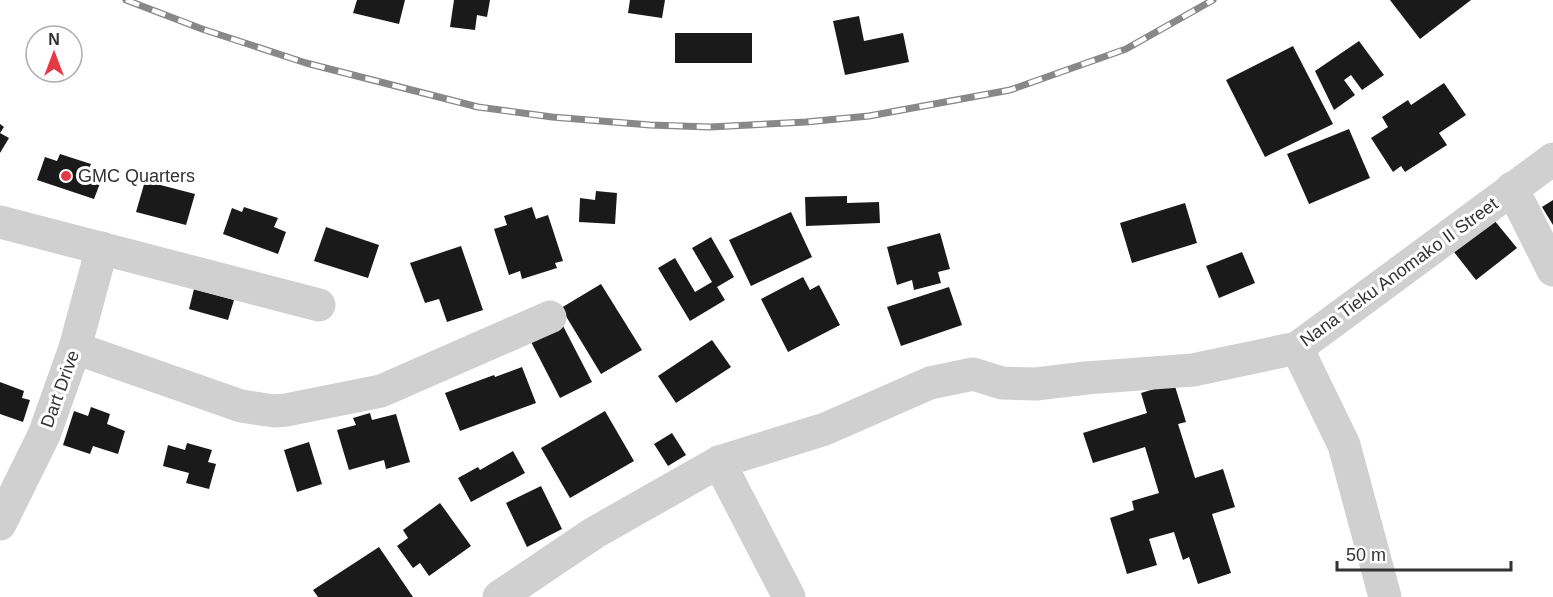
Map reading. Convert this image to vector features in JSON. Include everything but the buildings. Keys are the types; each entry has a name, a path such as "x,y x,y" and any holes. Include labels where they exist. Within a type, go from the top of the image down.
{"street":[{"name":"Nana Tieku Anomako II Street","path":"502,596 594,533 719,462 825,429 930,383 973,374 1002,383 1036,384 1193,370 1297,348 1553,159"},
{"path":"1512,189 1553,270"},
{"path":"0,222 319,305"},
{"name":"Dart Drive","path":"0,524 44,435 75,348 102,248"},
{"path":"75,348 241,406 274,411 381,391 550,317"},
{"path":"1297,348 1344,445 1385,597"},
{"path":"719,462 789,597"}],"railway":[{"path":"126,0 202,29 306,63 478,107 552,117 710,127 869,116 1010,90 1126,49 1213,0"}],"place":[{"name":"GMC Quarters","path":"66,176"}]}
